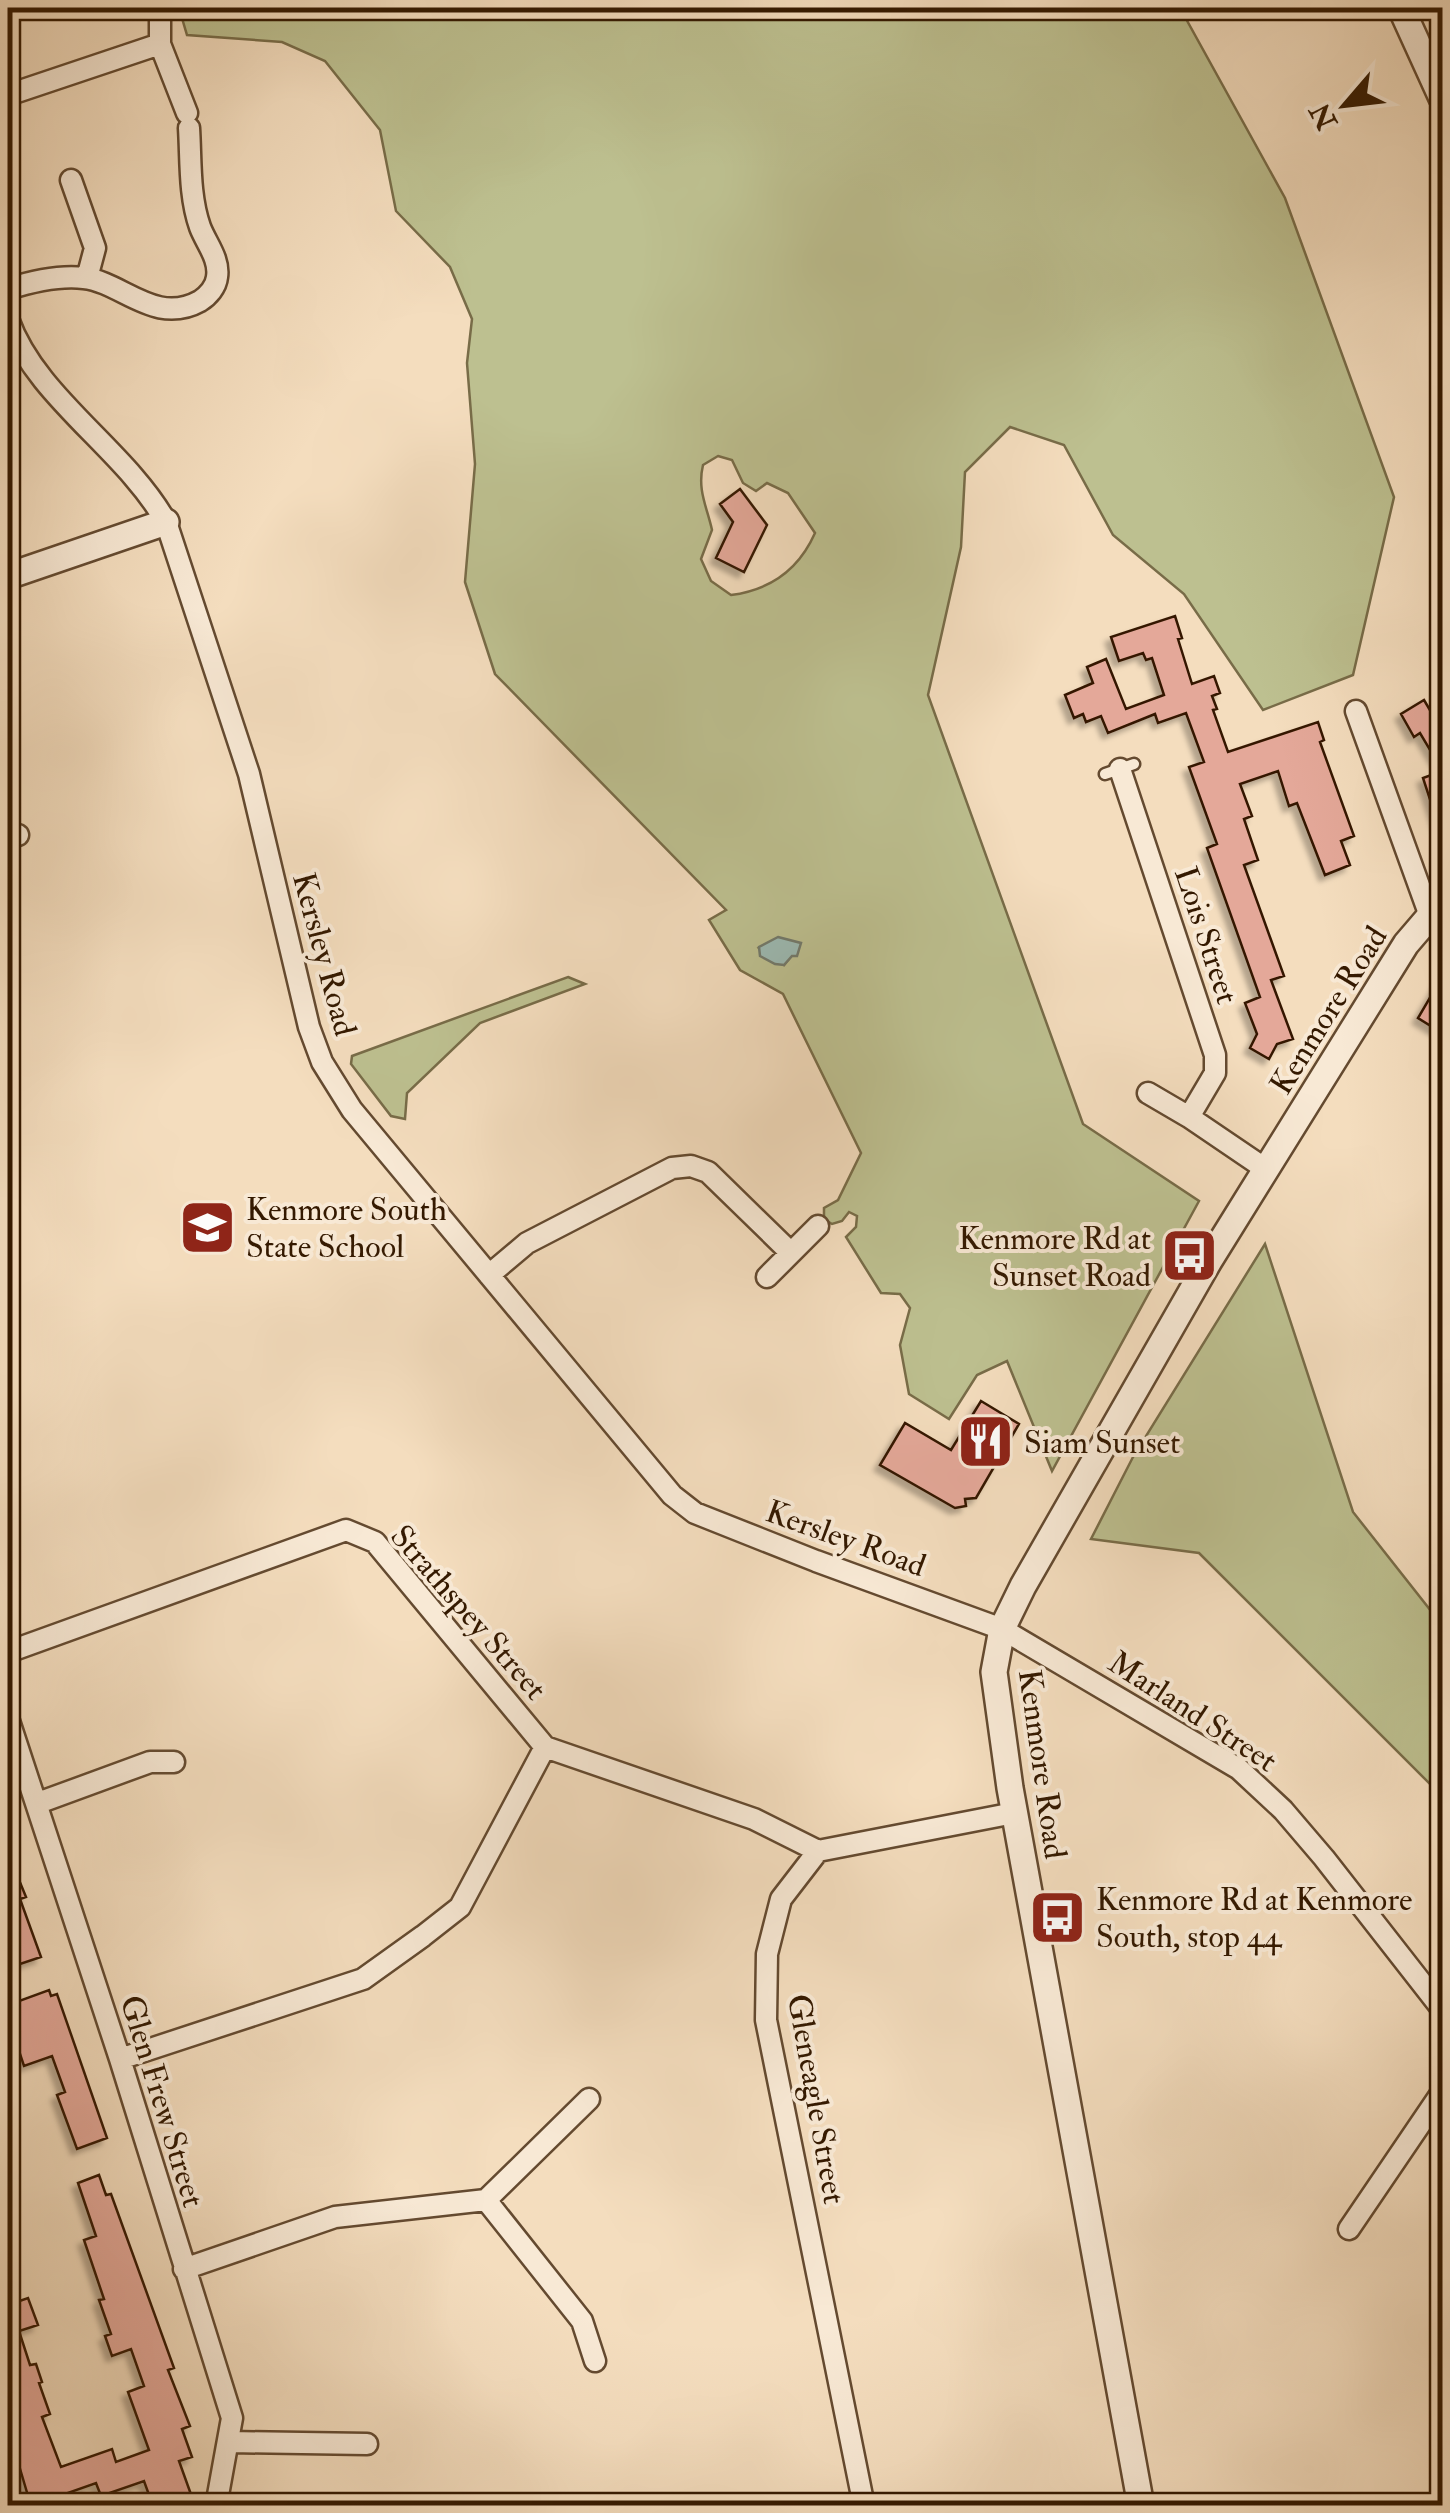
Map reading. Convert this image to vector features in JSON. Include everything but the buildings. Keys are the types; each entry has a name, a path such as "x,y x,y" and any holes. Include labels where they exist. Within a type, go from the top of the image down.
{"street":[{"path":"8,288 87,278 125,296 160,307 180,308 210,294 217,278 216,261 193,205 188,120 160,44 160,8"},
{"path":"1401,8 1442,98"},
{"path":"8,95 160,44"},
{"path":"71,180 95,248 87,278"},
{"name":"Kersley Road","path":"8,319 15,339 42,377 141,486 166,522 248,774 309,1027 322,1062 352,1110 672,1495 696,1513 1002,1628"},
{"path":"8,576 166,522"},
{"path":"1356,711 1436,912"},
{"name":"Lois Street","path":"1120,769 1215,1056 1215,1074 1190,1116"},
{"name":"Kenmore Road","path":"1141,2506 1014,1813 994,1672 1002,1628 1174,1319 1406,944 1436,912"},
{"path":"1148,1093 1190,1116 1267,1170"},
{"path":"489,1275 527,1243 672,1168 691,1166 708,1172 791,1253"},
{"path":"767,1278 818,1226"},
{"name":"Strathspey Street","path":"8,1652 346,1530 375,1542 545,1746 754,1819 818,1851"},
{"name":"Marland Street","path":"1002,1628 1238,1769 1283,1810 1324,1858 1442,2009"},
{"name":"Glen Frew Street","path":"8,1718 232,2418 216,2506"},
{"path":"120,2059 363,1980 460,1907 545,1746"},
{"path":"38,1803 150,1762 174,1762"},
{"path":"818,1851 1014,1813"},
{"name":"Gleneagle Street","path":"818,1851 781,1899 767,1954 766,2020 864,2506"},
{"path":"1349,2229 1442,2092"},
{"path":"184,2269 335,2217 486,2200 589,2098"},
{"path":"486,2200 582,2321 595,2361"},
{"path":"230,2442 367,2444"}],"green space":[{"path":"179,8 1180,8 1285,198 1394,497 1353,675 1263,710 1184,594 1113,535 1064,445 1010,427 965,472 961,547 928,695 1083,1124 1199,1201 1052,1471 1007,1361 977,1375 949,1419 909,1394 900,1345 910,1308 900,1294 881,1293 846,1237 856,1227 857,1216 849,1212 842,1221 832,1224 824,1219 824,1208 838,1200 861,1153 783,994 740,970 709,920 726,910 495,674 465,582 475,464 467,363 472,319 450,267 396,211 380,130 325,61 282,42 187,35","holes":["718,456 732,460 743,483 756,491 767,483 788,493 815,533 801,557 782,576 731,595 711,581 701,559 712,530 701,474 703,465","778,938 792,955 784,965 759,948"]},
{"path":"568,977 585,984 480,1023 407,1093 405,1119 391,1116 351,1064 352,1056"},
{"path":"1265,1244 1353,1512 1442,1625 1442,1796 1199,1553 1091,1539 1133,1457"}],"water":[{"path":"778,937 801,943 797,956 784,965 760,956 759,947"}],"place":[{"name":"Kenmore South State School","path":"207,1227"},
{"name":"Kenmore Rd at Sunset Road","path":"1190,1256"},
{"name":"Siam Sunset","path":"985,1442"},
{"name":"Kenmore Rd at Kenmore South, stop 44","path":"1057,1917"}]}
